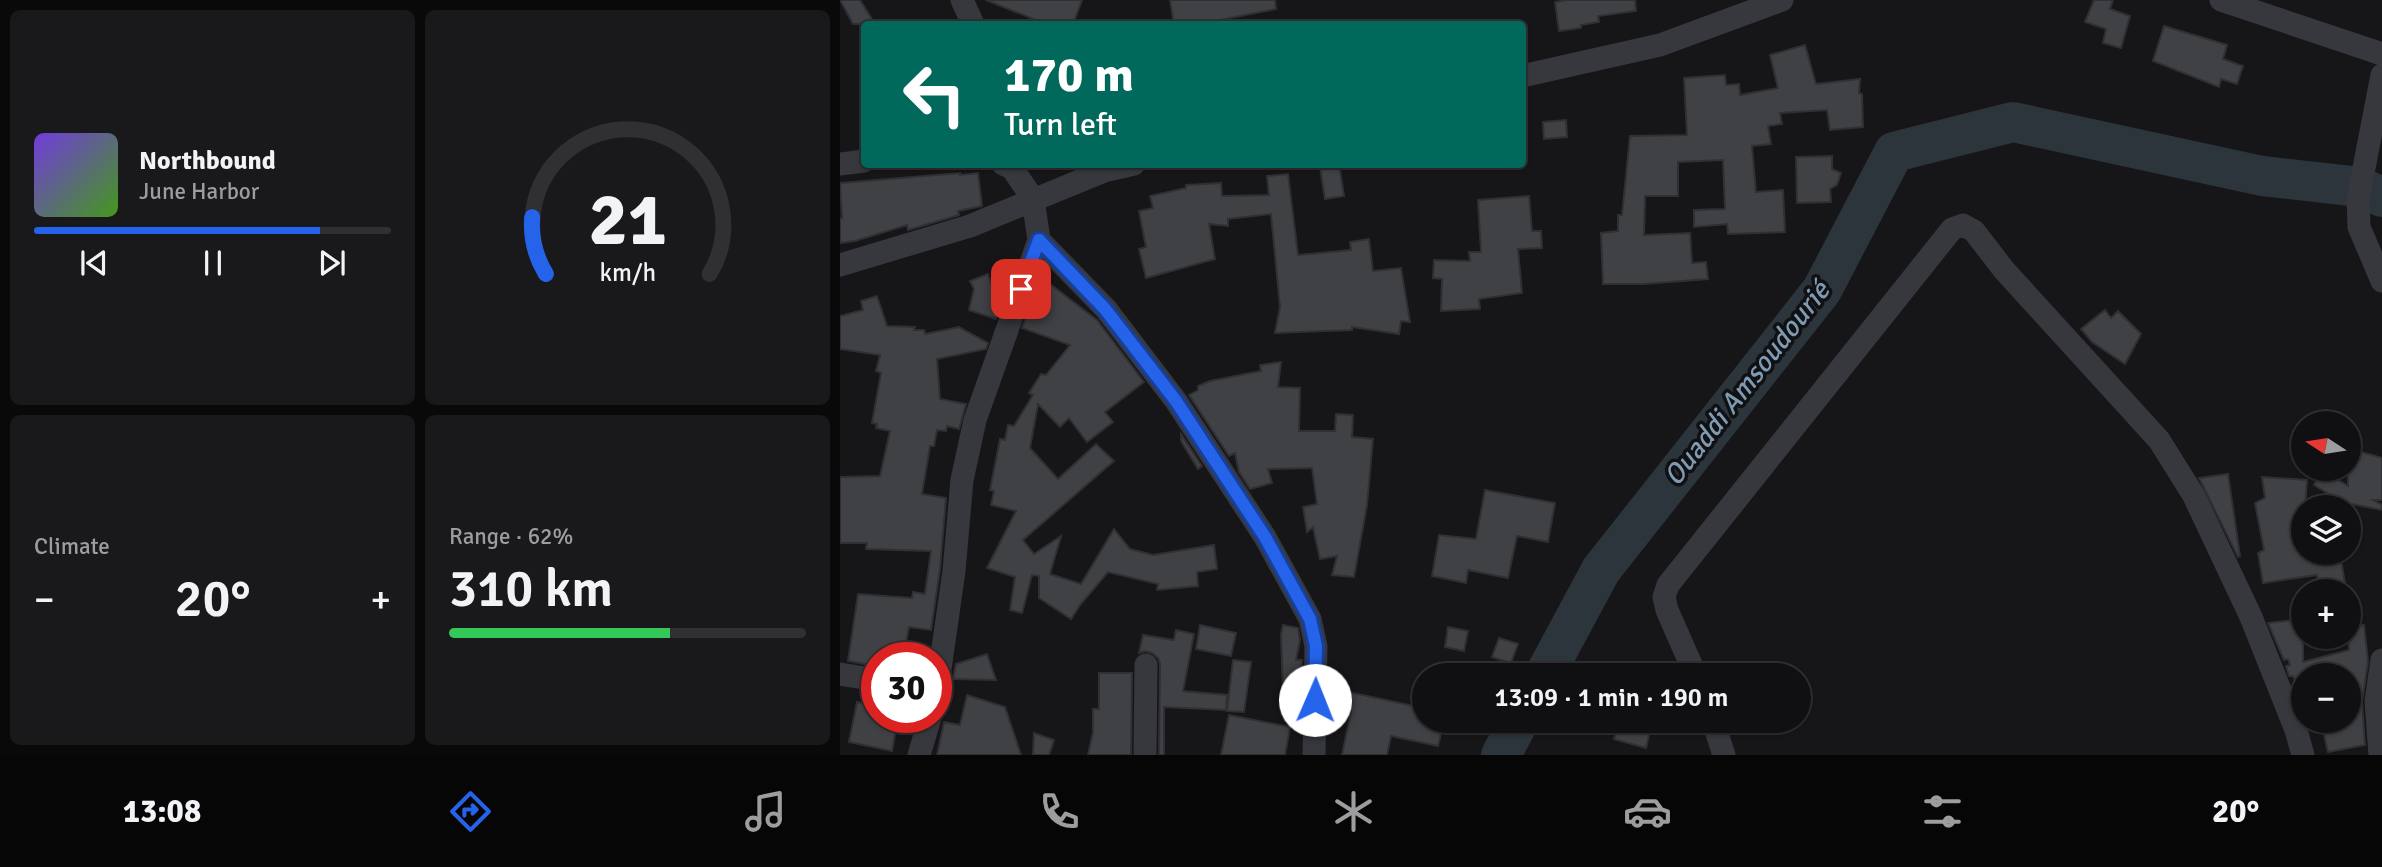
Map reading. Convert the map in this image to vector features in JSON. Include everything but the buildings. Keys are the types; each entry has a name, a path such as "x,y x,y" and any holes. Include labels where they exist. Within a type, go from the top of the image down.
{"street":[{"path":"962,0 972,21"},
{"path":"2221,0 2382,54"},
{"path":"1526,75 1660,46 1765,2"},
{"path":"2382,75 2358,199 2359,227 2382,281"},
{"path":"840,164 861,161"},
{"path":"944,642 962,480 975,420 1039,240 1033,199 1012,168"},
{"path":"840,265 970,226 1033,199 1119,168"},
{"path":"1690,663 1667,610 1664,597 1668,585 1952,229 1963,225 1974,231 2004,270 2159,440 2194,496 2251,617 2296,730 2303,755"},
{"path":"1039,240 1105,309 1176,401 1265,537 1310,619 1316,646 1314,755"},
{"path":"2380,755 2376,701 2382,660"},
{"path":"1146,665 1146,755"},
{"path":"840,674 861,677"},
{"path":"919,755 926,733"},
{"path":"1717,733 1724,755"}],"waterway":[{"name":"Ouaddi Amsoudourié","path":"1551,663 1601,570 1822,290 1894,152 2013,122 2262,176 2360,187 2382,197"},
{"name":"Ouaddi Amsoudourié","path":"1501,755 1513,733"}],"route":[{"path":"1021,289 1039,240 1105,309 1176,401 1265,537 1310,619 1316,646 1315,700"}]}
